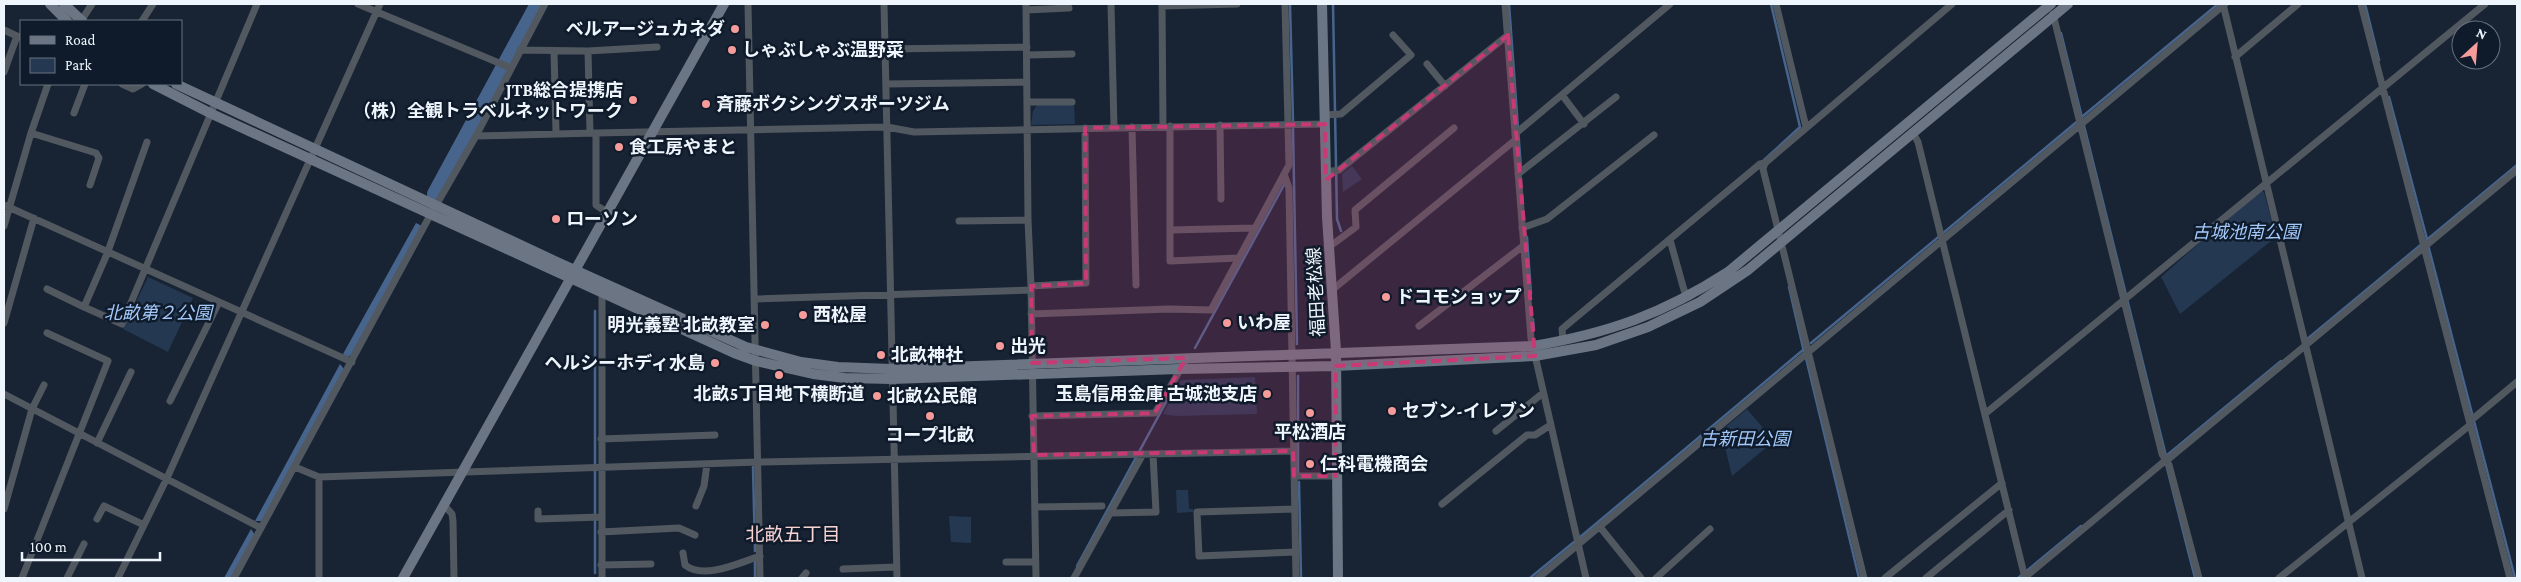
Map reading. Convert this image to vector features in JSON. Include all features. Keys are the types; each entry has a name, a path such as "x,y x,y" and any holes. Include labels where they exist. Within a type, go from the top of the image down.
{"street":[{"path":"50,4 66,20"},
{"path":"64,4 81,20"},
{"path":"83,20 92,4"},
{"path":"143,20 153,4"},
{"path":"46,289 122,324 257,4"},
{"path":"358,4 502,63 510,68"},
{"path":"118,578 167,478 380,4"},
{"path":"234,578 258,526 295,467 348,360 476,136 545,4"},
{"path":"403,578 724,4"},
{"path":"748,4 760,578"},
{"path":"884,4 897,578"},
{"path":"1110,4 1114,127"},
{"path":"1237,4 1162,5 1170,261 1238,258"},
{"path":"1284,4 1289,165 1287,178 1293,366 1296,578"},
{"name":"福田老松線","path":"1322,4 1333,171 1330,247 1336,352 1338,578"},
{"path":"1505,4 1521,172 1525,227 1523,246 1534,351 1550,426 1581,543 1586,578"},
{"path":"1332,290 1670,4"},
{"path":"1776,4 1806,127"},
{"path":"1563,341 1562,329 1763,164 1952,4"},
{"path":"602,288 756,361 813,374 845,378 1292,353 1534,351 1635,321 1689,297 1728,272 1780,231 2051,4 2165,459 2183,512 2199,578"},
{"path":"1032,368 1179,369 1336,366 1596,345 1672,317 1726,285 1782,242 2068,4"},
{"path":"1538,578 1806,355 1942,237 2224,4 2235,57 2350,521 2362,578"},
{"path":"2235,57 2298,4"},
{"path":"2361,4 2471,420 2510,578"},
{"path":"1986,413 2486,4"},
{"path":"1036,578 1028,220 1026,7 1069,8"},
{"path":"4,30 19,37 4,72"},
{"path":"476,136 887,127 914,132 1288,124 1341,114 1411,55 1393,35"},
{"path":"1333,171 1445,86 1508,35"},
{"path":"520,50 588,51 657,46"},
{"path":"885,49 1027,51 1072,54"},
{"path":"554,51 556,133"},
{"path":"588,51 596,205 608,212"},
{"path":"1427,64 1445,86"},
{"path":"886,84 1027,82"},
{"path":"4,226 6,206 48,85"},
{"path":"74,113 85,85"},
{"path":"124,85 133,89 140,85"},
{"path":"155,85 212,114 437,205 572,275"},
{"path":"178,85 432,215 602,288 755,350 801,362 891,374"},
{"path":"1562,95 1584,124"},
{"path":"1521,172 1616,97"},
{"path":"1028,102 1072,102"},
{"path":"1220,125 1221,199"},
{"path":"1132,127 1136,285"},
{"path":"754,299 890,295 1086,284 1085,128"},
{"path":"1330,247 1356,226 1355,210 1454,128"},
{"path":"31,133 96,153 99,158 90,185"},
{"path":"1913,133 1918,142 1942,237 2024,576 2517,170"},
{"path":"1525,227 1547,218 1654,135"},
{"path":"84,307 108,254 147,142"},
{"path":"1763,164 1780,231 1806,355 1864,578"},
{"path":"1031,314 1169,309 1211,310 1254,228 1287,178"},
{"path":"6,206 145,271 348,360"},
{"path":"4,323 34,218"},
{"path":"959,221 1028,220"},
{"path":"1170,230 1254,228"},
{"path":"1670,240 1684,290 1689,297"},
{"path":"1419,326 1523,246"},
{"path":"602,288 601,439 597,468 597,517 601,532 602,578"},
{"path":"170,401 219,302"},
{"path":"22,578 108,361 47,333"},
{"path":"1032,416 1155,413 1186,358"},
{"path":"98,443 131,372"},
{"path":"2279,578 2517,382"},
{"path":"4,509 32,409 44,384"},
{"path":"1496,431 1543,392"},
{"path":"4,394 258,526"},
{"path":"1442,504 1527,436 1535,435 1550,426"},
{"path":"601,439 715,435"},
{"path":"295,467 319,477 894,458 995,458 1034,455 1293,451"},
{"path":"1074,578 1111,513 1139,454"},
{"path":"1111,513 1156,512 1153,454"},
{"path":"696,506 704,486 707,464"},
{"path":"1294,476 1336,476"},
{"path":"319,477 319,578"},
{"path":"1885,578 2002,483"},
{"path":"97,519 104,506 144,525"},
{"path":"444,506 452,514 453,521 454,578"},
{"path":"1035,507 1102,506"},
{"path":"1295,509 1197,512 1199,556 1296,552"},
{"path":"1926,578 2009,510"},
{"path":"538,511 538,518 597,517"},
{"path":"1600,527 1641,578"},
{"path":"601,532 679,528 694,535"},
{"path":"1656,578 1710,530"},
{"path":"67,578 84,544"},
{"path":"683,553 685,565 689,569 720,571 760,556"},
{"path":"1006,562 1035,562"},
{"path":"602,565 651,564"},
{"path":"843,568 896,567"}],"highlighted area":[{"path":"1508,35 1535,356 1336,366 1336,476 1294,476 1293,451 1034,455 1032,416 1155,413 1186,358 1032,363 1031,286 1086,283 1085,128 1325,124 1326,180"}],"green space":[{"path":"1037,105 1074,105 1075,124 1031,125 1033,111"},
{"path":"1352,166 1362,179 1343,192 1342,174"},
{"name":"古城池南公園","path":"2259,190 2264,192 2276,237 2180,314 2161,277"},
{"name":"北畝第２公園","path":"148,277 193,298 168,352 123,329"},
{"path":"1255,377 1257,414 1176,416 1163,414 1181,380"},
{"name":"古新田公園","path":"1747,409 1774,441 1732,476 1721,431"},
{"path":"1176,490 1188,490 1189,509 1193,509 1193,512 1177,513"},
{"path":"949,516 971,517 971,543 951,542"}],"shaded area":[{"path":"416,223 422,226 351,355 348,357 343,354"},
{"path":"340,364 344,369 262,521 255,521"},
{"path":"251,529 255,535 232,578 224,578"}],"waterway":[{"path":"435,194 538,4"},
{"path":"1290,4 1293,121"},
{"path":"1333,4 1337,219 1341,231"},
{"path":"1509,4 1521,169"},
{"path":"1764,160 1800,127 1771,4"},
{"path":"2083,116 2218,4"},
{"path":"2365,4 2379,60"},
{"path":"2061,33 2166,456"},
{"path":"2389,97 2427,239"},
{"path":"1811,343 2079,120"},
{"path":"1293,128 1297,344"},
{"path":"2306,340 2517,165"},
{"path":"1195,348 1285,183"},
{"path":"1527,237 1531,294"},
{"path":"2428,245 2515,578"},
{"path":"1789,287 1804,352"},
{"path":"595,311 595,573"},
{"path":"1533,319 1534,330"},
{"path":"1579,538 1803,350"},
{"path":"1806,358 1859,578"},
{"path":"2166,456 2281,361"},
{"path":"1298,376 1298,474"},
{"path":"1077,566 1171,393"},
{"path":"2166,464 2195,578"},
{"path":"753,467 755,551"},
{"path":"1299,482 1301,578"},
{"path":"2018,578 2081,526"},
{"path":"1530,578 1574,542"},
{"path":"755,561 755,578"}],"place":[{"name":"ベルアージュカネダ","path":"735,29"},
{"name":"しゃぶしゃぶ温野菜","path":"732,50"},
{"name":"JTB総合提携店 （株）全観トラベルネットワーク","path":"633,100"},
{"name":"斉藤ボクシングスポーツジム","path":"706,104"},
{"name":"食工房やまと","path":"619,147"},
{"name":"ローソン","path":"556,219"},
{"name":"ドコモショップ","path":"1386,297"},
{"name":"西松屋","path":"803,315"},
{"name":"いわ屋","path":"1227,323"},
{"name":"明光義塾 北畝教室","path":"765,325"},
{"name":"出光","path":"1000,346"},
{"name":"北畝神社","path":"881,355"},
{"name":"ヘルシーホディ水島","path":"715,363"},
{"name":"北畝5丁目地下横断道","path":"779,375"},
{"name":"玉島信用金庫 古城池支店","path":"1267,394"},
{"name":"北畝公民館","path":"877,396"},
{"name":"セブン-イレブン","path":"1392,411"},
{"name":"平松酒店","path":"1310,413"},
{"name":"コープ北畝","path":"930,416"},
{"name":"仁科電機商会","path":"1310,464"}],"district":[{"name":"北畝五丁目","path":"793,534"}]}
